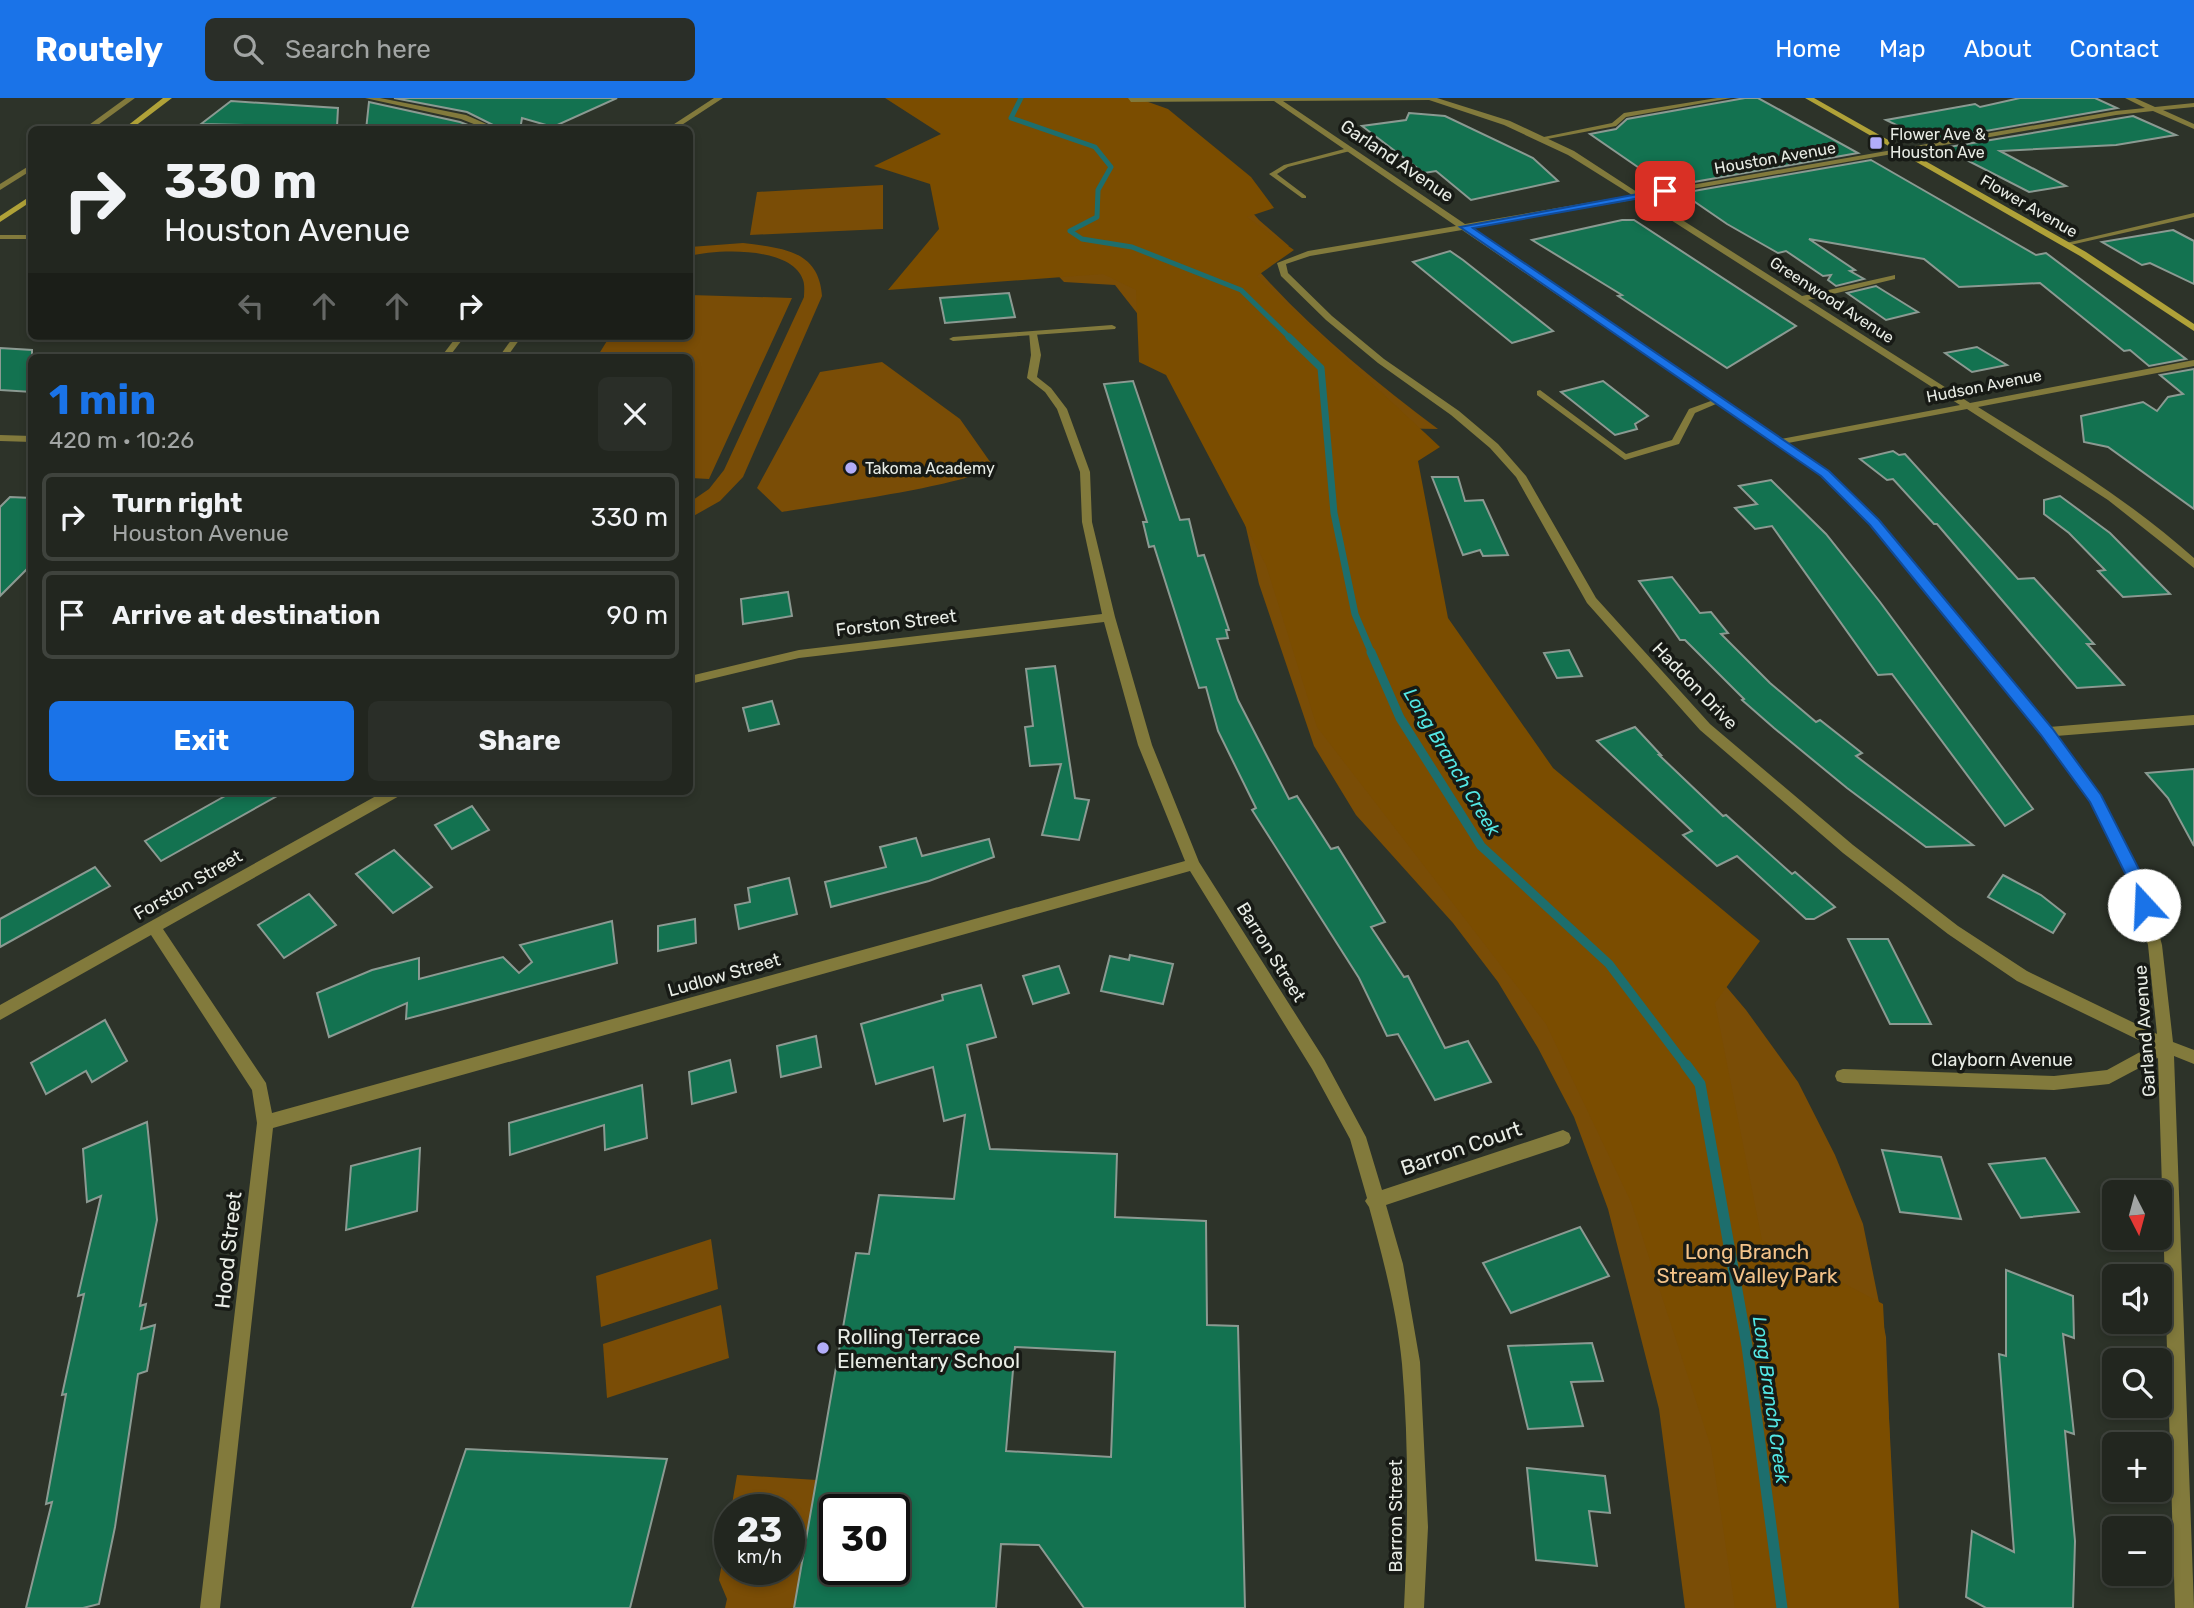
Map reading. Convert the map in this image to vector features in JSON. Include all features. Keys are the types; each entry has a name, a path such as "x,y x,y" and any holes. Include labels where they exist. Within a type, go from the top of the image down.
{"street":[{"path":"91,126 131,98"},
{"path":"130,126 169,98"},
{"path":"369,98 463,117 487,126"},
{"path":"674,126 719,98"},
{"name":"Garland Avenue","path":"1275,98 1825,473 1874,522 2046,732 2096,799 2139,885 2155,945 2166,1046 2188,1581 2185,1608"},
{"name":"Greenwood Avenue","path":"1131,100 1432,98 1507,123 1542,138 1571,153 1967,405 2056,458 2146,522 2194,564"},
{"name":"Flower Avenue","path":"1809,98 2066,244 2134,286 2194,328"},
{"path":"2129,98 2194,127"},
{"name":"Houston Avenue","path":"1281,263 1308,254 1901,150 2116,113 2194,105"},
{"path":"0,188 28,169"},
{"path":"0,220 28,200"},
{"name":"Haddon Drive","path":"1281,263 1284,274 1329,318 1381,361 1455,414 1503,456 1521,476 1591,600 1705,727 1848,849 1953,930 2022,976 2166,1046"},
{"path":"1802,299 1892,276"},
{"name":"Barron Street","path":"1032,334 1036,355 1032,378 1048,390 1062,409 1085,472 1087,522 1109,617 1145,745 1193,864 1318,1064 1357,1137 1394,1264 1411,1362 1418,1527 1414,1608"},
{"name":"Hudson Avenue","path":"1780,442 2194,363"},
{"name":"Forston Street","path":"693,679 799,654 1109,617"},
{"path":"2046,732 2194,720"},
{"name":"Forston Street","path":"0,1013 389,795"},
{"name":"Ludlow Street","path":"265,1124 1193,864"},
{"name":"Hood Street","path":"154,927 260,1088 265,1124 210,1608"},
{"path":"2166,1046 2194,1057"},
{"name":"Clayborn Avenue","path":"1843,1076 2068,1081 2109,1077 2166,1046"},
{"name":"Barron Court","path":"1374,1201 1563,1138"}],"lane":[{"path":"1542,138 1615,125 1624,115 1728,98"},
{"path":"1304,198 1272,174 1286,166 1349,150"},
{"path":"2066,244 2194,215"},
{"path":"2176,219 2194,228"},
{"path":"0,237 28,237"},
{"path":"953,339 1111,327"},
{"path":"447,354 458,340"},
{"path":"1540,393 1625,457 1676,442 1692,411 1719,401"},
{"path":"0,438 28,439"}],"green space":[{"name":"Long Branch Stream Valley Park","path":"885,98 1137,98 1168,109 1251,177 1274,208 1247,217 1294,250 1257,276 1440,447 1418,461 1448,618 1553,768 1760,941 1715,1003 1762,1240 1883,1304 1899,1608 1735,1608 1711,1447 1631,1202 1546,1024 1317,727 1266,565 1166,375 1139,362 1136,290 1103,274 888,290 939,229 930,184 874,166 941,134"},
{"name":"Long Branch Stream Valley Park","path":"1166,116 1259,220 1289,246 1244,254 1289,303 1336,347 1438,429 1383,428 1429,609 1675,926 1746,1010 1798,1082 1835,1155 1863,1224 1886,1337 1896,1608 1685,1608 1659,1409 1608,1209 1574,1117 1538,1048 1498,982 1453,923 1356,815 1314,746 1259,584 1241,506 1180,368 1115,285 1064,282 990,204"},
{"path":"883,185 883,229 750,235 757,192"},
{"path":"743,243 796,254 814,269 822,296 743,477 720,501 693,516 693,500 709,489 724,470 804,297 804,287 796,269 784,261 752,253 718,252 693,256 693,247"},
{"path":"693,295 792,298 709,479 693,478 693,354 599,354 608,340 693,340"},
{"path":"882,362 960,419 993,466 981,473 928,487 782,512 757,488 820,372"},
{"path":"711,1239 718,1289 601,1327 596,1276"},
{"path":"721,1305 729,1358 607,1398 603,1344"},
{"path":"737,1475 817,1480 805,1547 805,1494 734,1494"},
{"path":"721,1585 798,1585 794,1608 725,1608 727,1599"}],"building":[{"path":"394,98 617,98 555,126 522,118 521,126 495,126 467,112"},
{"path":"1758,98 1858,153 1671,186 1668,168 1645,172 1590,134 1616,129 1627,119"},
{"path":"2020,98 2095,98 2117,108 1929,141 1886,120 1975,104 1980,107"},
{"path":"231,101 338,108 337,126 201,124"},
{"path":"369,102 470,126 366,126"},
{"path":"1409,113 1445,116 1533,158 1558,181 1471,200 1436,171 1424,173 1362,126 1406,120"},
{"path":"2133,116 2176,135 2116,145 2000,151 2066,186 2029,192 1943,148"},
{"path":"1871,160 2036,255 2046,253 2186,359 2149,366 2130,350 2124,351 2040,283 1959,287 1924,259 1809,239 1864,279 1836,286 1828,280 1831,275 1823,276 1786,251 1778,253 1727,224 1682,193"},
{"path":"1622,220 1634,220 1796,326 1727,368 1618,296 1622,295 1532,240"},
{"path":"2173,230 2194,241 2194,284 2150,263 2142,265 2102,242"},
{"path":"1450,251 1553,331 1512,343 1413,262"},
{"path":"1876,286 1918,312 1886,320 1847,293"},
{"path":"1009,293 1015,317 945,323 940,298"},
{"path":"1977,347 2007,365 1972,372 1945,353"},
{"path":"0,348 32,350 32,354 28,354 28,392 0,390"},
{"path":"2194,369 2194,509 2108,447 2084,442 2081,416 2143,402 2157,411 2168,397 2183,394 2160,375"},
{"path":"1133,381 1180,520 1189,519 1198,556 1204,555 1229,630 1226,630 1228,638 1217,639 1238,700 1289,799 1297,796 1331,849 1338,847 1385,922 1371,927 1404,977 1408,976 1445,1048 1468,1041 1491,1082 1435,1100 1398,1034 1387,1036 1359,978 1252,810 1256,808 1218,731 1206,687 1199,688 1154,546 1149,547 1143,522 1147,522 1104,384"},
{"path":"1603,381 1648,416 1635,424 1637,429 1615,435 1561,392"},
{"path":"1893,451 1899,455 1905,454 2018,579 2034,578 2094,644 2087,644 2124,685 2077,688 1937,524 1934,524 1893,479 1887,480 1860,459"},
{"path":"1432,477 1458,477 1465,501 1483,500 1508,555 1483,556 1480,550 1463,555"},
{"path":"1771,480 1826,534 1880,602 2033,809 2005,826 1892,674 1878,675 1772,526 1755,529 1735,508 1757,504 1739,486"},
{"path":"2060,496 2110,533 2170,594 2123,597 2098,571 2105,570 2069,533 2044,514 2044,500"},
{"path":"10,497 28,498 28,568 0,596 0,507"},
{"path":"1672,577 1700,613 1711,612 1728,633 1721,634 1770,683 1816,722 1820,720 1862,753 1856,756 1973,845 1926,847 1847,788 1742,700 1744,699 1685,640 1680,640 1639,581"},
{"path":"788,592 792,616 743,624 741,599"},
{"path":"1569,650 1582,676 1557,678 1544,653"},
{"path":"1055,666 1075,798 1089,800 1079,840 1042,835 1061,764 1030,766 1025,727 1033,726 1026,669"},
{"path":"772,701 779,724 749,731 743,708"},
{"path":"1635,727 1659,755 1723,816 1726,815 1792,874 1795,872 1835,907 1814,919 1806,919 1737,856 1717,866 1683,835 1692,831 1597,741"},
{"path":"2194,769 2194,846 2168,798 2146,773"},
{"path":"227,795 279,795 161,861 145,841"},
{"path":"472,806 489,830 452,849 435,825"},
{"path":"916,838 922,856 989,839 994,857 929,881 831,907 825,882 886,867 880,847"},
{"path":"394,850 432,887 393,913 356,874"},
{"path":"95,867 110,886 0,947 0,919"},
{"path":"2003,875 2041,895 2065,914 2053,933 1988,897"},
{"path":"789,878 797,914 739,929 735,905 750,902 748,888"},
{"path":"309,894 336,925 284,958 258,925"},
{"path":"695,919 696,943 658,951 658,926"},
{"path":"612,921 617,963 406,1019 407,1003 329,1037 317,993 372,970 419,958 419,979 503,957 519,973 532,962 520,945"},
{"path":"1848,939 1888,939 1931,1024 1890,1024"},
{"path":"1130,955 1173,964 1163,1004 1101,991 1110,956 1129,960"},
{"path":"1059,966 1069,993 1033,1004 1023,976"},
{"path":"981,985 996,1037 967,1045 990,1149 1117,1154 1115,1217 1206,1221 1207,1325 1238,1326 1245,1608 1084,1608 1039,1545 1001,1544 996,1608 794,1608 798,1585 805,1585 805,1545 856,1253 869,1254 879,1195 954,1199 965,1115 944,1121 933,1067 876,1084 861,1024 943,1000 942,995","holes":["1015,1347 1115,1352 1111,1457 1006,1451"]},
{"path":"105,1020 127,1061 92,1082 86,1071 46,1094 31,1063"},
{"path":"816,1036 821,1067 781,1077 777,1046"},
{"path":"730,1060 736,1092 692,1104 689,1072"},
{"path":"642,1085 647,1138 605,1150 604,1125 510,1155 509,1123"},
{"path":"147,1122 157,1220 140,1306 146,1304 141,1329 155,1325 147,1371 138,1374 115,1527 99,1604 83,1608 26,1608 52,1502 46,1504 66,1394 62,1395 84,1294 78,1296 101,1196 87,1202 83,1149"},
{"path":"420,1148 417,1211 346,1230 351,1166"},
{"path":"1882,1150 1941,1157 1961,1219 1900,1212"},
{"path":"2045,1158 2079,1212 2021,1218 1989,1164"},
{"path":"1580,1227 1609,1276 1511,1313 1483,1263"},
{"path":"2006,1270 2073,1296 2074,1338 2063,1334 2074,1434 2065,1431 2075,1541 2073,1608 1986,1608 1966,1597 1972,1531 2014,1552 1999,1354 2006,1356"},
{"path":"1592,1343 1603,1381 1571,1382 1583,1426 1528,1429 1508,1346"},
{"path":"466,1449 667,1459 630,1608 412,1608"},
{"path":"1527,1468 1605,1476 1610,1513 1589,1511 1597,1566 1536,1560"}],"waterway":[{"name":"Long Branch Creek","path":"1021,98 1011,118 1095,147 1111,167 1098,190 1097,217 1070,231 1082,239 1132,247 1241,290 1291,339"},
{"name":"Long Branch Creek","path":"1289,337 1321,368 1334,513 1355,614 1372,654"},
{"name":"Long Branch Creek","path":"1371,652 1400,718 1481,846 1609,964 1687,1067"},
{"name":"Long Branch Creek","path":"1686,1065 1700,1084 1747,1346 1782,1608"}],"place":[{"name":"Flower Ave & Houston Ave","path":"1876,143"},
{"name":"Takoma Academy","path":"851,468"},
{"name":"Rolling Terrace Elementary School","path":"823,1348"}],"route":[{"path":"1665,191 1465,227 1825,473 1874,522 2046,732 2096,799 2139,885 2144,905"}]}
